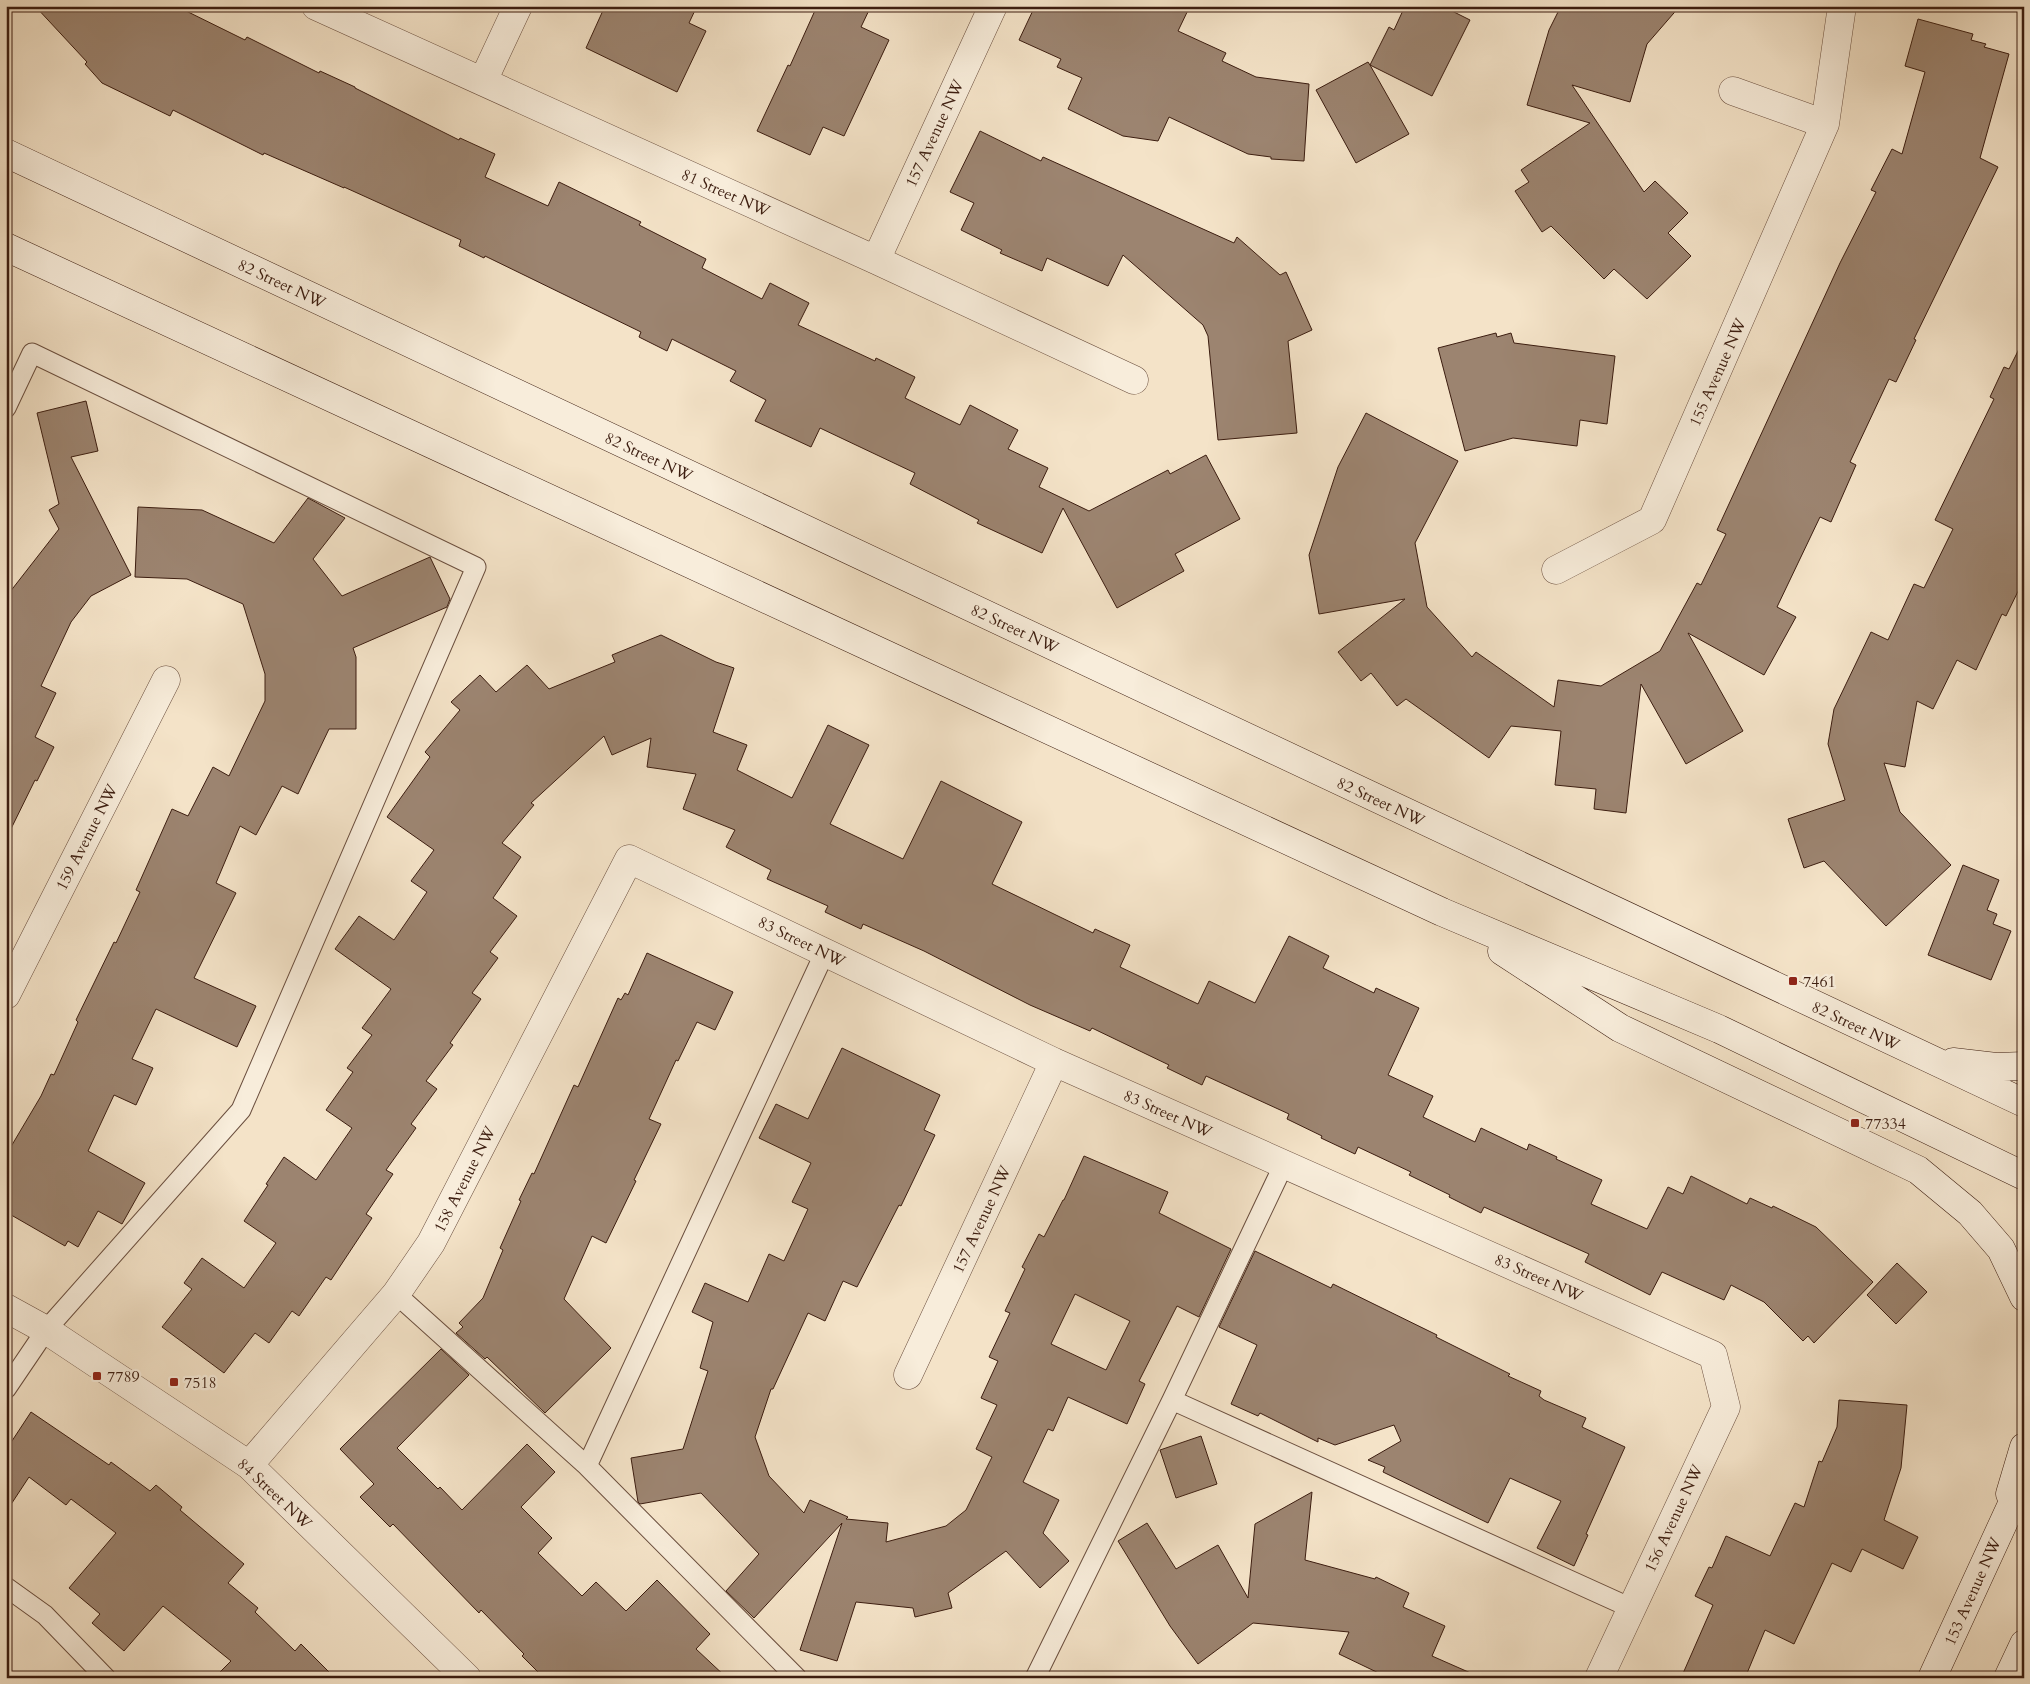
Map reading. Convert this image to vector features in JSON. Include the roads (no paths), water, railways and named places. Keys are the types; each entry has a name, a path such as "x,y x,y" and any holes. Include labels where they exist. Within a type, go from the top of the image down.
{"street":[{"name":"81 Street NW","path":"316,6 876,260 1134,380"},
{"path":"483,81 518,6"},
{"name":"157 Avenue NW","path":"876,260 993,6"},
{"name":"155 Avenue NW","path":"1556,570 1652,520 1825,124 1842,6"},
{"path":"1733,91 1825,124"},
{"name":"82 Street NW","path":"6,153 2024,1103"},
{"path":"6,247 1442,912 1719,1029 2024,1176"},
{"name":"159 Avenue NW","path":"6,995 166,680"},
{"name":"83 Street NW","path":"630,859 1054,1062 1713,1354"},
{"name":"158 Avenue NW","path":"249,1465 396,1294 431,1243 630,859"},
{"path":"1442,912 1620,1028 1918,1170 1970,1212 2001,1249 2024,1297"},
{"path":"1929,1059 1996,1067 2024,1066"},
{"name":"157 Avenue NW","path":"908,1375 1054,1062"},
{"name":"84 Street NW","path":"6,1308 46,1330 249,1465 467,1678"},
{"name":"156 Avenue NW","path":"1599,1678 1726,1407 1713,1354"},
{"path":"2001,1527 2024,1447"},
{"name":"153 Avenue NW","path":"1932,1678 2024,1478"},
{"path":"2008,1678 2024,1644"}],"lane":[{"path":"6,408 32,353 476,567 241,1110 46,1330 6,1389"},
{"path":"587,1466 825,952"},
{"path":"1035,1678 1172,1400 1284,1164"},
{"path":"396,1294 587,1466 797,1678"},
{"path":"1172,1400 1631,1608"},
{"path":"6,1587 45,1615 106,1678"}],"place":[{"name":"7461","path":"1793,981"},
{"name":"77334","path":"1855,1123"},
{"name":"7789","path":"97,1376"},
{"name":"7518","path":"174,1382"}]}
